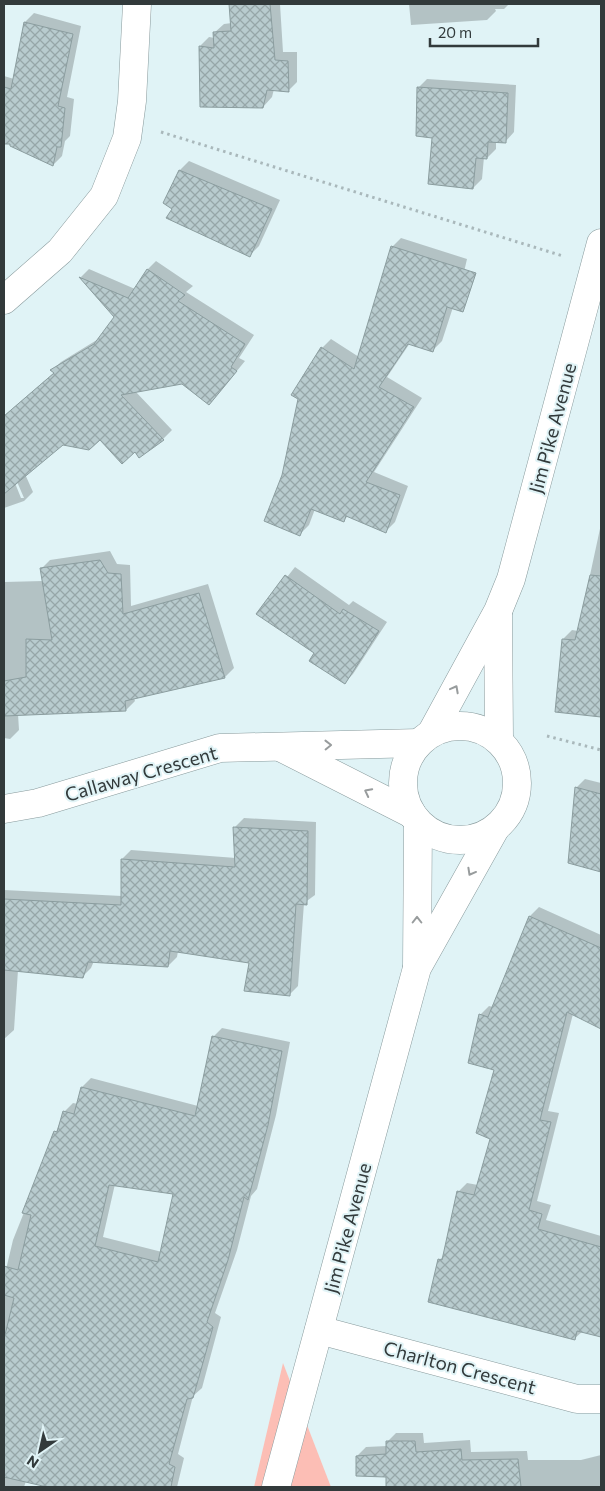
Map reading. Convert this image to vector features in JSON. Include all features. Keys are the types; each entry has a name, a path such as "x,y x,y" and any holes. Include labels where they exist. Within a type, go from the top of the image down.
{"street":[{"path":"4,300 60,251 104,196 126,138 132,101 137,4"},
{"name":"Jim Pike Avenue","path":"426,737 498,611 511,579 601,243"},
{"name":"Jim Pike Avenue","path":"498,611 499,739"},
{"path":"467,725 484,730 499,739 510,753 516,768 518,786 515,802 507,817 495,829 480,837 464,840 447,838 431,832 415,818 405,800 402,785 404,770 409,756 426,737 449,726 467,725"},
{"name":"Callaway Crescent","path":"4,809 38,803 220,748 426,737"},
{"name":"Callaway Crescent","path":"279,746 415,818"},
{"name":"Jim Pike Avenue","path":"415,818 417,968"},
{"name":"Jim Pike Avenue","path":"276,1487 417,968 495,829"},
{"name":"Charlton Crescent","path":"319,1330 577,1399 601,1399"}],"path":[{"path":"166,134 548,251"},
{"path":"547,736 601,750"}],"shaded area":[{"path":"283,1363 331,1487 254,1487"}],"building":[{"path":"229,4 270,4 275,60 288,61 289,92 267,90 263,108 200,107 199,46 214,48 213,32 231,31"},
{"path":"24,22 73,34 58,106 65,108 61,147 57,147 53,166 10,146 10,144 4,144 4,87 11,89"},
{"path":"417,87 508,93 506,143 488,142 487,159 476,158 473,189 428,184 432,138 416,136"},
{"path":"179,170 272,209 250,257 166,218 172,209 163,203"},
{"path":"391,246 476,273 463,312 447,307 433,352 408,344 379,387 414,407 366,482 400,495 386,533 346,516 344,522 311,509 300,536 264,521 282,475 298,399 291,395 321,347 354,369"},
{"path":"147,269 185,295 178,301 245,344 231,367 237,371 209,405 182,384 121,395 164,440 139,458 135,452 122,464 100,440 89,450 63,445 4,494 4,416 54,373 50,370 94,344 114,317 79,277 128,298"},
{"path":"100,560 108,573 121,574 123,614 199,593 225,678 125,701 126,711 4,716 4,681 26,677 26,639 52,640 40,568"},
{"path":"285,575 340,614 343,609 379,631 345,684 309,661 314,653 256,614"},
{"path":"590,575 601,576 601,717 555,712 562,639 575,640"},
{"path":"575,787 601,794 601,872 568,863"},
{"path":"233,827 308,831 307,905 296,904 290,996 244,991 249,963 170,951 168,967 88,962 83,978 4,970 4,899 121,905 121,859 235,867"},
{"path":"529,916 601,948 601,1029 567,1012 540,1120 551,1122 529,1210 542,1214 538,1229 601,1247 601,1337 577,1331 575,1340 428,1302 438,1259 442,1260 457,1191 474,1195 490,1139 476,1133 494,1070 468,1063 479,1014 488,1017"},
{"path":"212,1036 282,1051 268,1125 248,1200 244,1197 228,1260 207,1322 213,1327 193,1398 187,1399 169,1464 175,1467 171,1487 47,1487 4,1477 4,1339 14,1298 4,1295 4,1266 18,1270 31,1215 22,1213 54,1131 57,1132 63,1111 74,1114 81,1087 195,1116","holes":["109,1185 173,1194 158,1262 95,1246"]},
{"path":"386,1441 415,1441 416,1452 461,1449 462,1460 518,1459 521,1487 386,1487 386,1477 356,1476 356,1456 386,1454"}]}
